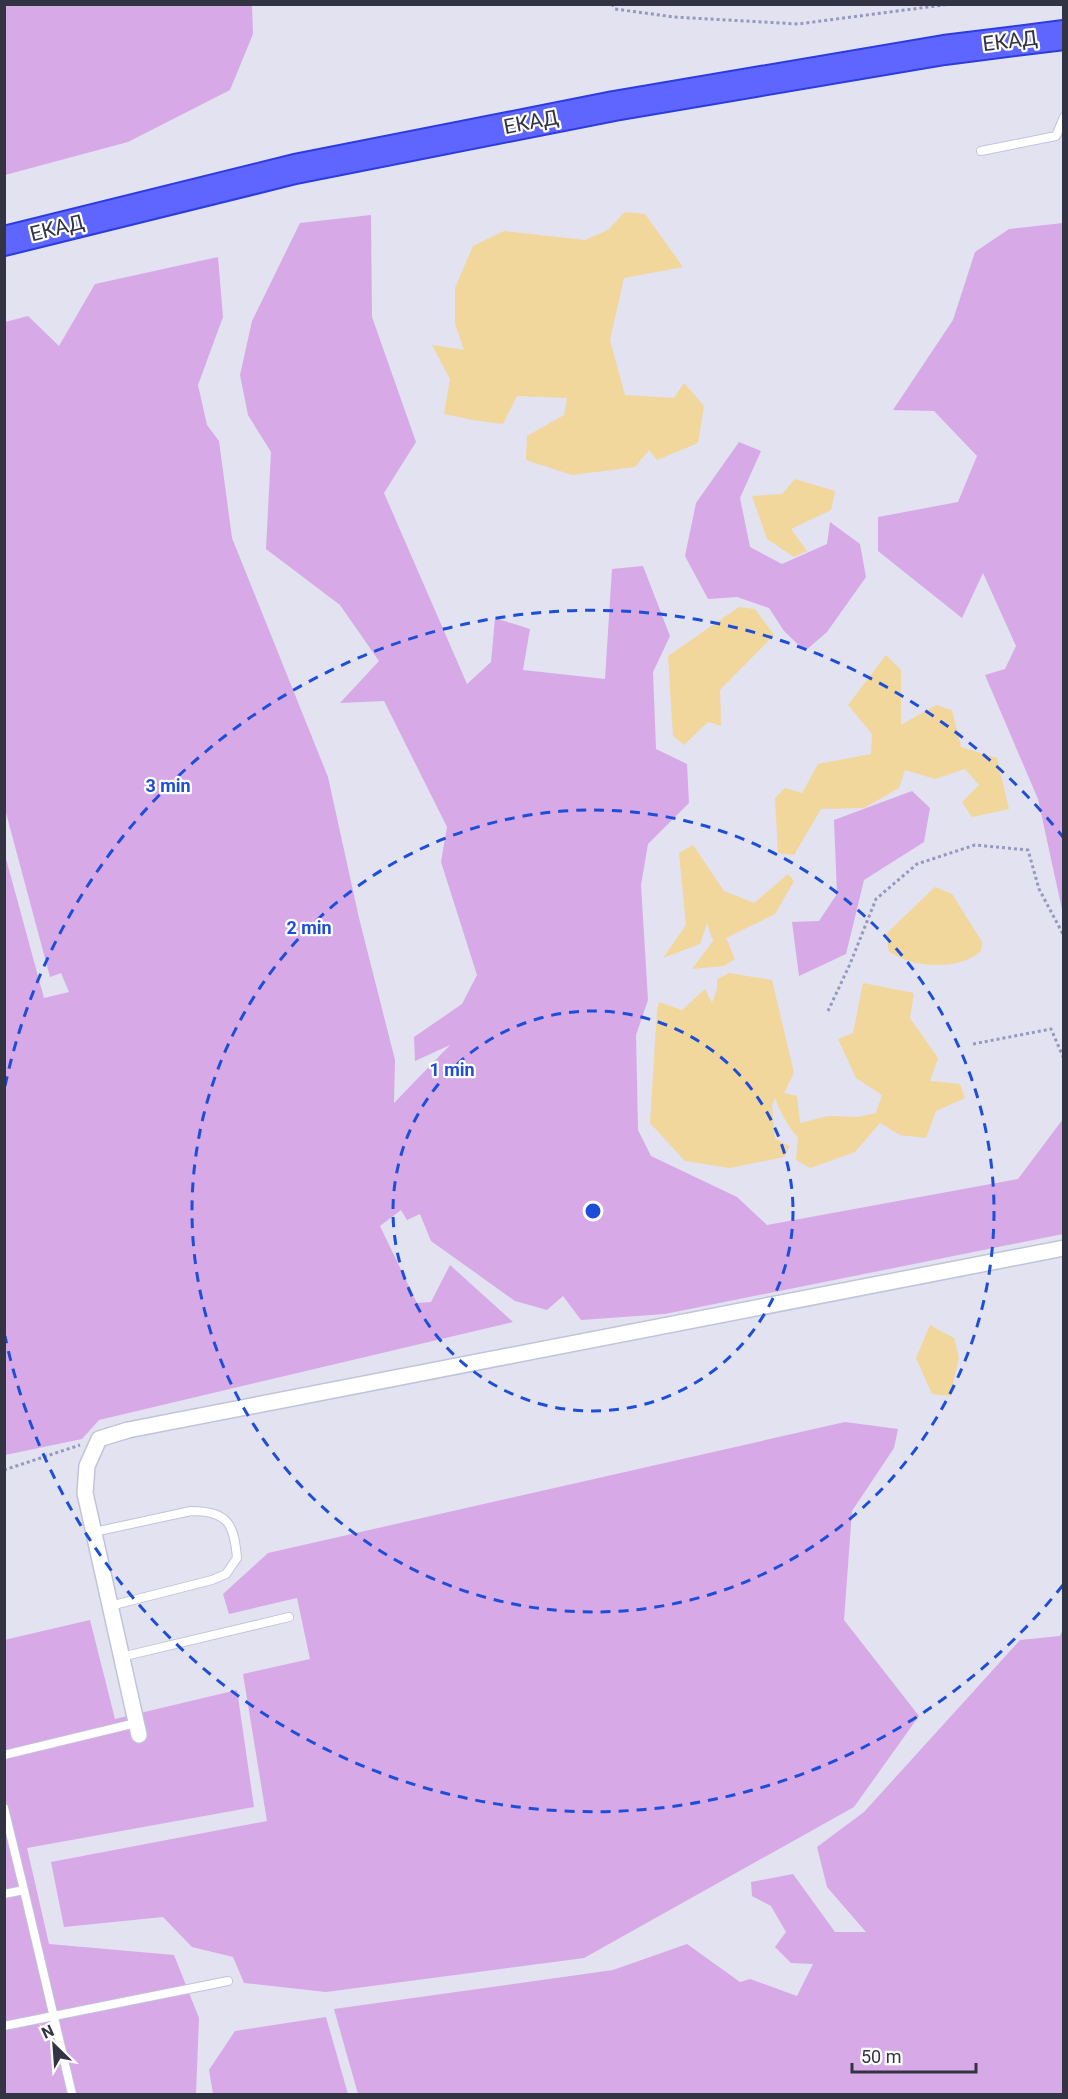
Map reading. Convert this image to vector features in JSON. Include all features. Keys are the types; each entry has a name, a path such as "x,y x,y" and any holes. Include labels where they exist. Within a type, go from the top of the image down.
{"highway":[{"name":"ЕКАД","path":"4,241 295,169 614,106 944,50 1063,35"}],"street":[{"path":"137,1729 85,1493 87,1466 99,1439 128,1430 1064,1248"}],"lane":[{"path":"1063,35 1064,42"},
{"path":"981,151 1056,136 1064,117"},
{"path":"94,1532 191,1511 208,1511 224,1517 235,1537 237,1558 226,1574 212,1580 110,1606"},
{"path":"121,1657 289,1617"},
{"path":"4,1755 137,1729"},
{"path":"4,1808 72,2094"},
{"path":"4,1894 24,1890"},
{"path":"4,2026 228,1981"}],"path":[{"path":"612,4 615,9 674,18 798,24 951,4"},
{"path":"828,1011 850,964 876,898 917,864 975,845 1028,850 1039,889 1064,936"},
{"path":"973,1044 1051,1029 1064,1059"},
{"path":"4,1470 99,1439"}],"shaded area":[{"path":"5,4 252,5 253,34 230,90 128,142 5,175"},
{"path":"625,212 645,214 683,267 624,278 610,340 625,395 674,398 684,383 704,406 698,443 657,460 649,450 635,467 572,475 526,460 527,436 564,415 567,398 517,396 503,424 444,414 450,379 432,345 464,350 455,324 455,288 473,246 504,231 585,240 608,230"},
{"path":"371,215 372,317 416,442 384,493 467,684 491,662 495,618 530,629 523,670 605,679 612,569 643,566 670,636 653,672 656,749 687,764 689,803 648,844 641,885 648,1000 636,1035 638,1130 651,1156 737,1197 767,1225 1018,1179 1063,1119 1063,1234 665,1314 581,1320 563,1296 547,1310 515,1301 431,1241 420,1214 407,1220 401,1210 380,1226 417,1303 431,1302 450,1265 513,1322 99,1420 82,1439 5,1455 5,855 44,998 69,992 61,973 50,977 5,809 5,322 28,316 59,346 95,284 218,257 223,317 198,385 207,425 219,441 232,538 328,777 359,918 395,1060 394,1103 450,1045 415,1061 414,1037 462,1004 477,975 441,862 447,827 384,701 340,703 379,661 340,605 266,549 271,452 248,415 240,375 252,321 300,223"},
{"path":"1064,223 1063,914 1038,799 985,675 1005,669 1016,646 983,573 962,618 878,551 878,517 958,502 977,456 934,411 893,410 953,320 975,252 1009,229"},
{"path":"739,442 761,451 740,498 750,547 782,564 827,544 830,522 860,544 866,577 827,632 805,651 784,631 769,608 737,597 708,599 685,556 696,503"},
{"path":"795,479 835,491 831,510 791,529 807,551 794,557 767,539 752,496 782,494"},
{"path":"739,607 755,609 774,635 720,690 721,726 708,722 684,745 673,736 668,656"},
{"path":"886,655 901,670 901,725 936,705 952,710 961,747 997,758 1009,809 972,817 962,802 979,785 965,769 935,779 905,770 899,788 864,808 821,809 794,855 778,853 775,798 785,788 802,793 818,764 871,754 872,734 848,705"},
{"path":"912,791 930,808 924,842 864,880 846,954 799,976 792,922 819,921 837,894 834,820"},
{"path":"693,845 724,891 754,903 788,874 794,881 775,914 726,938 735,959 724,966 692,969 713,941 707,923 700,944 663,958 686,925 679,853"},
{"path":"935,887 952,894 982,942 981,951 975,956 951,964 933,965 916,963 889,952 886,934"},
{"path":"729,973 772,980 794,1073 784,1093 797,1096 800,1123 828,1116 858,1117 876,1113 882,1095 856,1078 838,1039 853,1033 863,983 914,993 910,1018 938,1058 930,1081 960,1084 965,1098 936,1111 926,1138 900,1135 880,1123 855,1152 810,1168 796,1160 798,1137 785,1119 775,1098 772,1105 775,1139 790,1146 784,1157 730,1168 685,1161 650,1123 659,1002 682,1010 705,989 712,1003 717,989 717,979"},
{"path":"930,1325 954,1338 959,1358 950,1396 932,1394 916,1358"},
{"path":"845,1422 898,1429 894,1448 852,1511 844,1620 919,1716 854,1807 584,1958 326,1992 244,1983 233,1957 192,1947 163,1917 64,1927 51,1862 267,1821 243,1674 310,1659 297,1598 229,1614 223,1594 268,1553"},
{"path":"90,1620 115,1719 237,1690 254,1807 27,1848 49,1944 174,1955 199,2018 196,2094 5,2094 4,1640"},
{"path":"1063,1629 1063,2094 358,2094 334,2009 613,1970 687,1944 740,1982 750,1979 797,1996 813,1964 791,1963 775,1947 786,1932 771,1906 752,1896 751,1882 793,1874 835,1932 866,1932 827,1887 817,1847 864,1812 1020,1640 1060,1636"},
{"path":"326,2017 348,2094 213,2094 209,2070 235,2031"}]}
